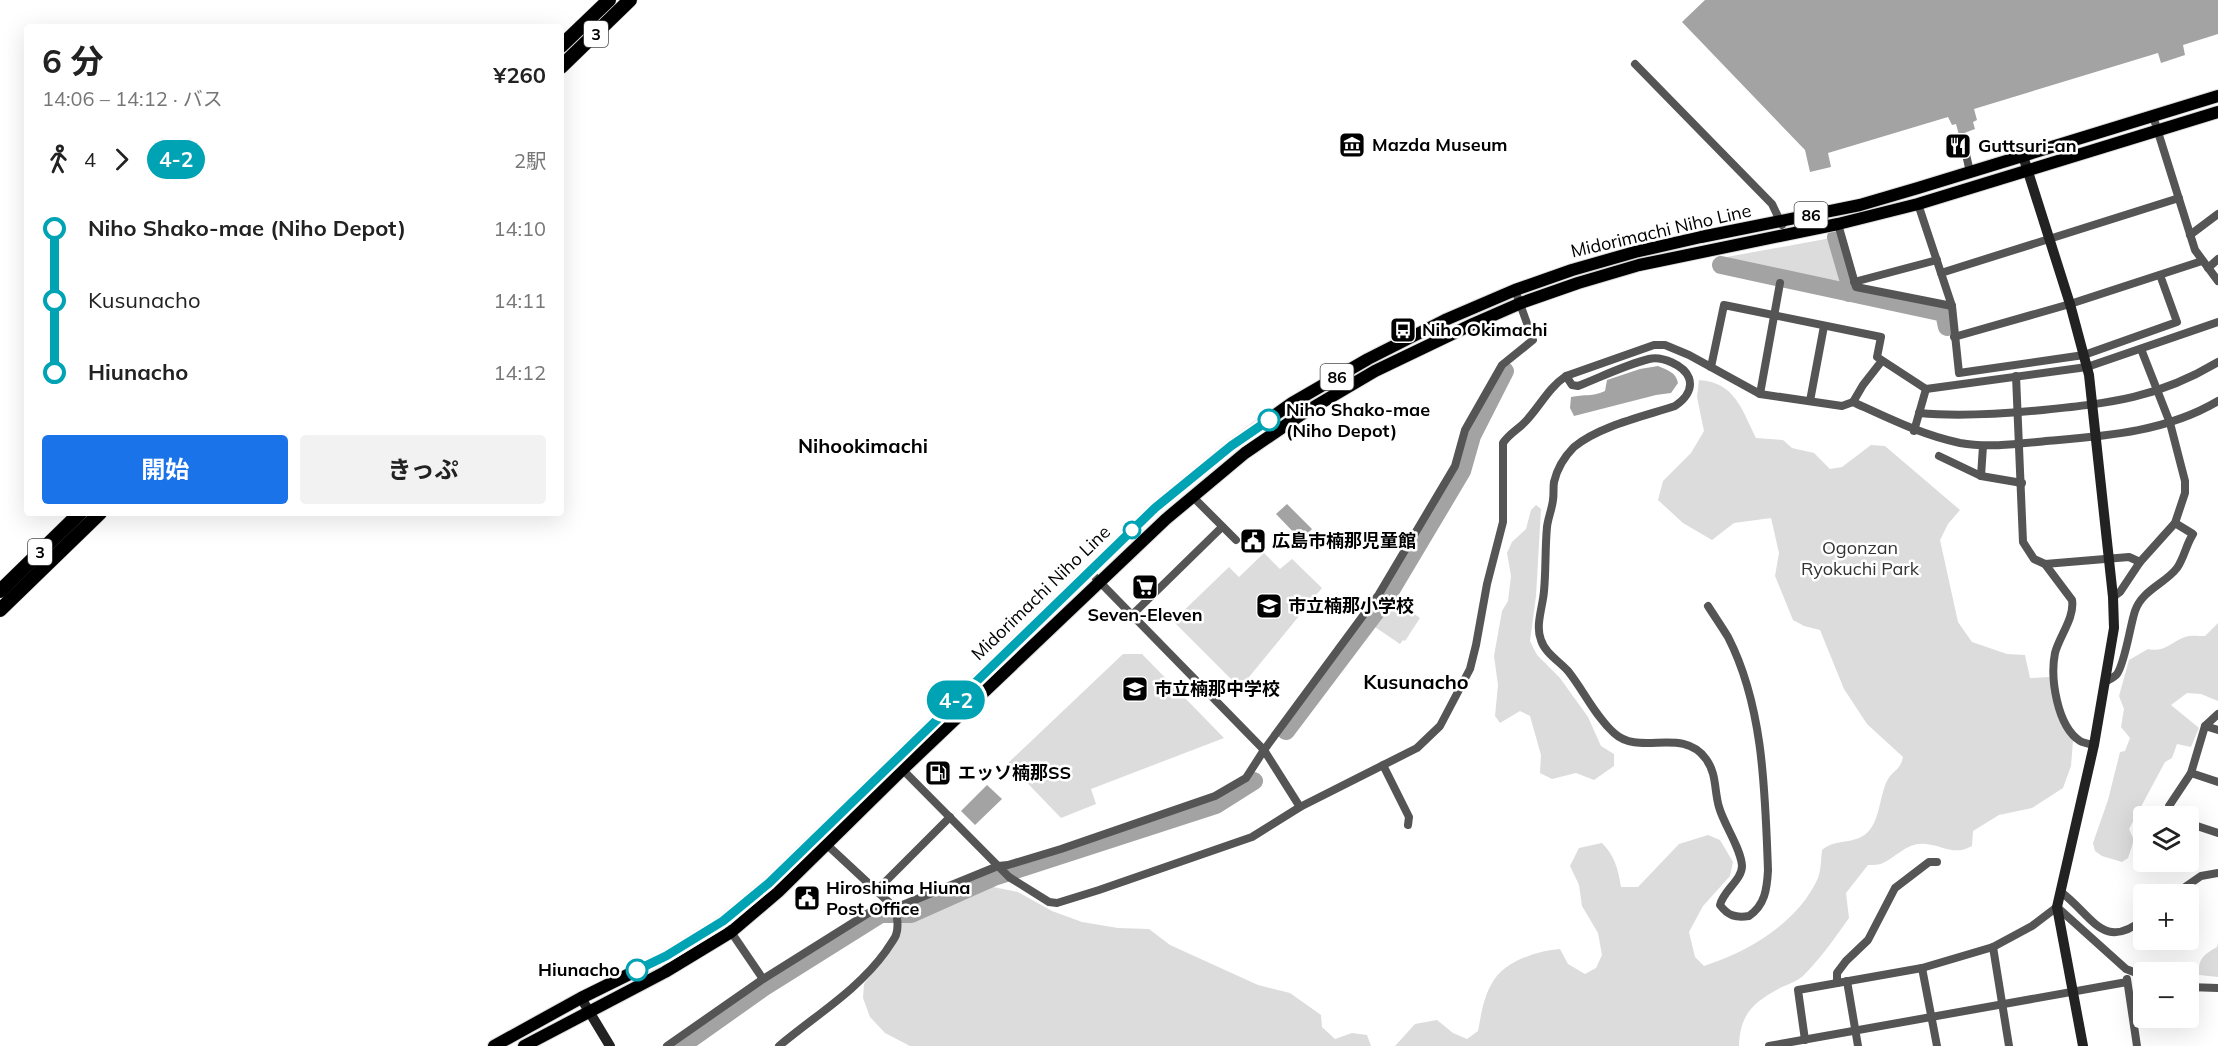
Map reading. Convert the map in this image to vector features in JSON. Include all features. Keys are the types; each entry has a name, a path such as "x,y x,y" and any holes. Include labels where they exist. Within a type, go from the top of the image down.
{"highway":[{"name":"3","path":"564,43 609,0"},
{"name":"3","path":"564,64 630,0"},
{"path":"0,581 69,516"},
{"name":"3","path":"0,591 77,516"},
{"name":"3","path":"0,610 97,516"},
{"path":"0,620 61,552"}],"main road":[{"name":"Midorimachi Niho Line","path":"494,1046 581,998 666,956 723,921 769,883 1155,508 1231,446 1293,403 1357,366 1445,320 1515,290 1572,270 1635,252 1860,205 2218,96"},
{"name":"Midorimachi Niho Line","path":"524,1046 665,972 731,932 778,892 1192,496 1245,453 1302,414 1364,378 1417,350 1521,303 1578,283 1639,265 1838,224 1918,204 2218,112"}],"street":[{"path":"1635,64 1772,204 1781,222 1783,235"},
{"path":"2153,116 2190,235 2205,265 2218,280"},
{"path":"1965,150 1970,172"},
{"path":"2023,156 2070,304 2085,361 2093,405 2114,597 2114,628 2094,746 2057,907 2083,1046"},
{"path":"1941,273 2179,198"},
{"path":"1918,204 1952,306 1959,373 2085,361 2177,322 2160,275"},
{"path":"2190,235 2218,214"},
{"path":"1838,224 1856,287 1952,306"},
{"path":"1717,234 1720,248"},
{"path":"1954,337 2070,304 2160,275 2205,265 2218,259"},
{"path":"1854,282 1937,260"},
{"path":"1760,394 1780,283"},
{"path":"667,1046 763,980 878,907 895,908 1008,865 1215,796 1246,778 1378,594 1455,466 1465,430 1502,365 1533,340 1515,290"},
{"path":"1711,367 1725,305 1881,337 1876,357 1926,389 2016,376 2141,349 2218,322"},
{"path":"1810,401 1824,326"},
{"path":"893,761 1009,877 1049,902 1057,903 1252,837 1300,807 1417,748 1440,726 1470,669 1487,584 1503,522 1503,443 1525,422 1556,382 1566,376 1654,345 1665,345 1760,394 1842,406 1853,402 1881,362"},
{"path":"2114,597 2126,585 2140,562 2175,523 2182,505 2185,481 2170,423 2141,349"},
{"path":"1566,376 1572,385 1578,386 1650,359 1664,360 1683,369 1690,380 1689,390 1683,400 1675,406 1600,431 1575,447 1560,465 1554,482 1553,500 1547,526 1544,591 1539,629 1541,641 1548,651 1568,671 1600,717 1615,734 1626,740 1644,743 1672,741 1690,746 1705,757 1713,771 1718,806 1740,856 1742,868 1739,876 1722,897 1720,905 1730,916 1739,918 1755,912 1763,902 1767,886 1764,778 1748,687 1727,636 1708,606"},
{"path":"1919,413 1949,416 2018,413 2123,400 2158,391 2190,379 2218,362"},
{"path":"1357,366 1364,378"},
{"path":"2016,376 2023,542 2034,559 2045,564 2129,557 2140,562"},
{"path":"1914,431 1926,389"},
{"path":"1853,402 1914,431 1983,446 2096,436 2170,423 2205,409 2218,401"},
{"path":"1981,476 1983,446"},
{"path":"1939,456 1981,476 2022,483"},
{"path":"1192,496 1236,540"},
{"path":"2105,682 2117,675 2133,624 2135,610 2142,598 2163,578 2175,571 2181,562 2193,534 2175,523"},
{"path":"1132,615 1222,527"},
{"path":"2045,564 2073,604 2058,643 2053,670 2054,687 2060,710 2072,732 2080,741 2094,746"},
{"path":"1090,572 1264,750 1300,807"},
{"path":"2169,806 2191,773 2205,726 2218,714"},
{"path":"2205,726 2218,730"},
{"path":"1383,765 1409,817 1408,825"},
{"path":"2191,773 2218,782"},
{"path":"876,891 950,817"},
{"path":"2199,827 2218,833"},
{"path":"779,1046 852,989 873,969 896,936 898,919 895,908 817,835"},
{"path":"1837,983 1837,973 1868,940 1894,888 1929,862 1937,862"},
{"path":"2189,884 2201,876 2218,873"},
{"path":"2061,892 2105,932 2120,933 2133,927"},
{"path":"1805,1040 1798,990 1922,968 1993,947 2032,926 2057,907"},
{"path":"2057,907 2126,969 2133,972"},
{"path":"723,921 763,980"},
{"path":"1993,947 2009,1046"},
{"path":"1922,968 1937,1046"},
{"path":"2126,969 2137,1046"},
{"path":"1847,981 1858,1046"},
{"path":"1769,1046 2127,982"},
{"path":"2199,987 2218,988"},
{"path":"581,998 610,1046"}],"green space":[{"path":"1831,238 1844,281 1842,285 1721,260 1721,258"},
{"name":"Ogonzan Ryokuchi Park","path":"1699,380 1721,386 1736,399 1756,438 1783,440 1792,448 1814,453 1830,469 1842,467 1871,445 1885,446 1960,510 1948,524 1940,540 1958,622 1972,642 2007,654 2025,655 2030,678 2049,677 2059,711 2073,741 2071,766 2063,788 2032,808 1999,815 1973,831 1972,846 1966,849 1949,850 1919,844 1908,847 1881,864 1868,865 1846,893 1849,918 1844,926 1803,976 1764,998 1750,1010 1742,1025 1739,1046 1395,1046 1415,1024 1437,1020 1453,1033 1467,1039 1478,1031 1486,996 1496,977 1511,964 1531,955 1560,949 1568,964 1585,974 1596,968 1602,955 1598,933 1582,906 1579,885 1570,866 1579,848 1602,843 1615,863 1621,887 1638,887 1679,844 1708,835 1720,840 1733,862 1730,876 1703,906 1689,932 1695,957 1704,966 1755,943 1785,922 1798,909 1818,878 1822,850 1832,844 1861,837 1876,819 1888,779 1899,767 1903,757 1867,724 1844,689 1820,630 1804,626 1793,620 1775,576 1779,553 1771,518 1734,523 1712,540 1683,523 1658,500 1663,481 1691,453 1704,431 1697,397"},
{"path":"1536,505 1541,509 1536,596 1530,641 1537,655 1560,678 1588,717 1601,746 1614,754 1614,766 1594,780 1576,773 1552,779 1540,773 1541,755 1530,716 1520,711 1500,723 1495,716 1498,685 1494,656 1502,611 1508,601 1511,576 1507,553 1512,542 1526,529 1531,510"},
{"path":"1264,553 1280,569 1292,559 1322,588 1240,688 1173,621 1229,567 1239,577"},
{"path":"1396,601 1420,618 1405,641 1403,640 1400,644 1375,627"},
{"path":"2218,623 2218,701 2201,694 2187,693 2171,705 2199,728 2191,747 2177,744 2172,758 2165,762 2141,806 2133,806 2133,822 2129,829 2133,843 2128,858 2122,862 2102,856 2095,851 2093,843 2108,800 2120,752 2125,751 2130,738 2121,727 2124,709 2119,696 2129,660 2148,649 2159,650 2185,637 2205,636"},
{"path":"1123,654 1142,654 1224,738 1091,789 1096,804 1061,818 1008,763"},
{"path":"988,886 1018,892 1052,911 1082,922 1118,928 1149,929 1170,945 1258,985 1290,993 1321,1015 1322,1027 1335,1039 1352,1033 1367,1035 1371,1046 910,1046 885,1033 870,1017 863,998 864,984 899,935 903,917 954,896"},
{"path":"2218,942 2218,977 2199,975 2202,958 2217,947"}],"shaded area":[{"path":"1705,0 2218,0 2218,34 2183,45 2185,55 2161,63 2158,53 1974,109 1977,120 1973,122 1975,129 1959,135 1956,124 1952,125 1948,117 1828,153 1831,167 1810,172 1805,150 1682,22"},
{"path":"1658,366 1671,372 1677,379 1678,383 1671,393 1574,416 1570,408 1571,397 1601,393 1605,391 1607,380 1640,369"},
{"path":"1287,504 1312,529 1301,540 1276,514"},
{"path":"987,785 1002,799 975,825 961,811"}],"waterway":[{"path":"1836,237 1849,282 1849,293"},
{"path":"1721,265 1944,313 1947,327"},
{"path":"1286,731 1387,597 1462,471 1472,436 1505,371"},
{"path":"681,1046 763,988 881,914 911,914 994,877 1216,805 1254,781"}],"bus line":[{"name":"4-2","path":"637,970 666,956 723,921 769,883 1155,508 1231,446 1269,420"}],"place":[{"name":"Mazda Museum","path":"1352,145"},
{"name":"Guttsuri-an","path":"1958,146"},
{"name":"Niho Okimachi","path":"1403,330"},
{"name":"Niho Shako-mae (Niho Depot)","path":"1269,420"},
{"name":"広島市楠那児童館","path":"1253,541"},
{"name":"Seven-Eleven","path":"1145,587"},
{"name":"市立楠那小学校","path":"1269,606"},
{"name":"市立楠那中学校","path":"1135,689"},
{"name":"エッソ楠那SS","path":"938,773"},
{"name":"Hiroshima Hiuna Post Office","path":"807,898"},
{"name":"Hiunacho","path":"637,970"}],"district":[{"name":"Nihookimachi","path":"863,446"},
{"name":"Kusunacho","path":"1416,682"}]}
